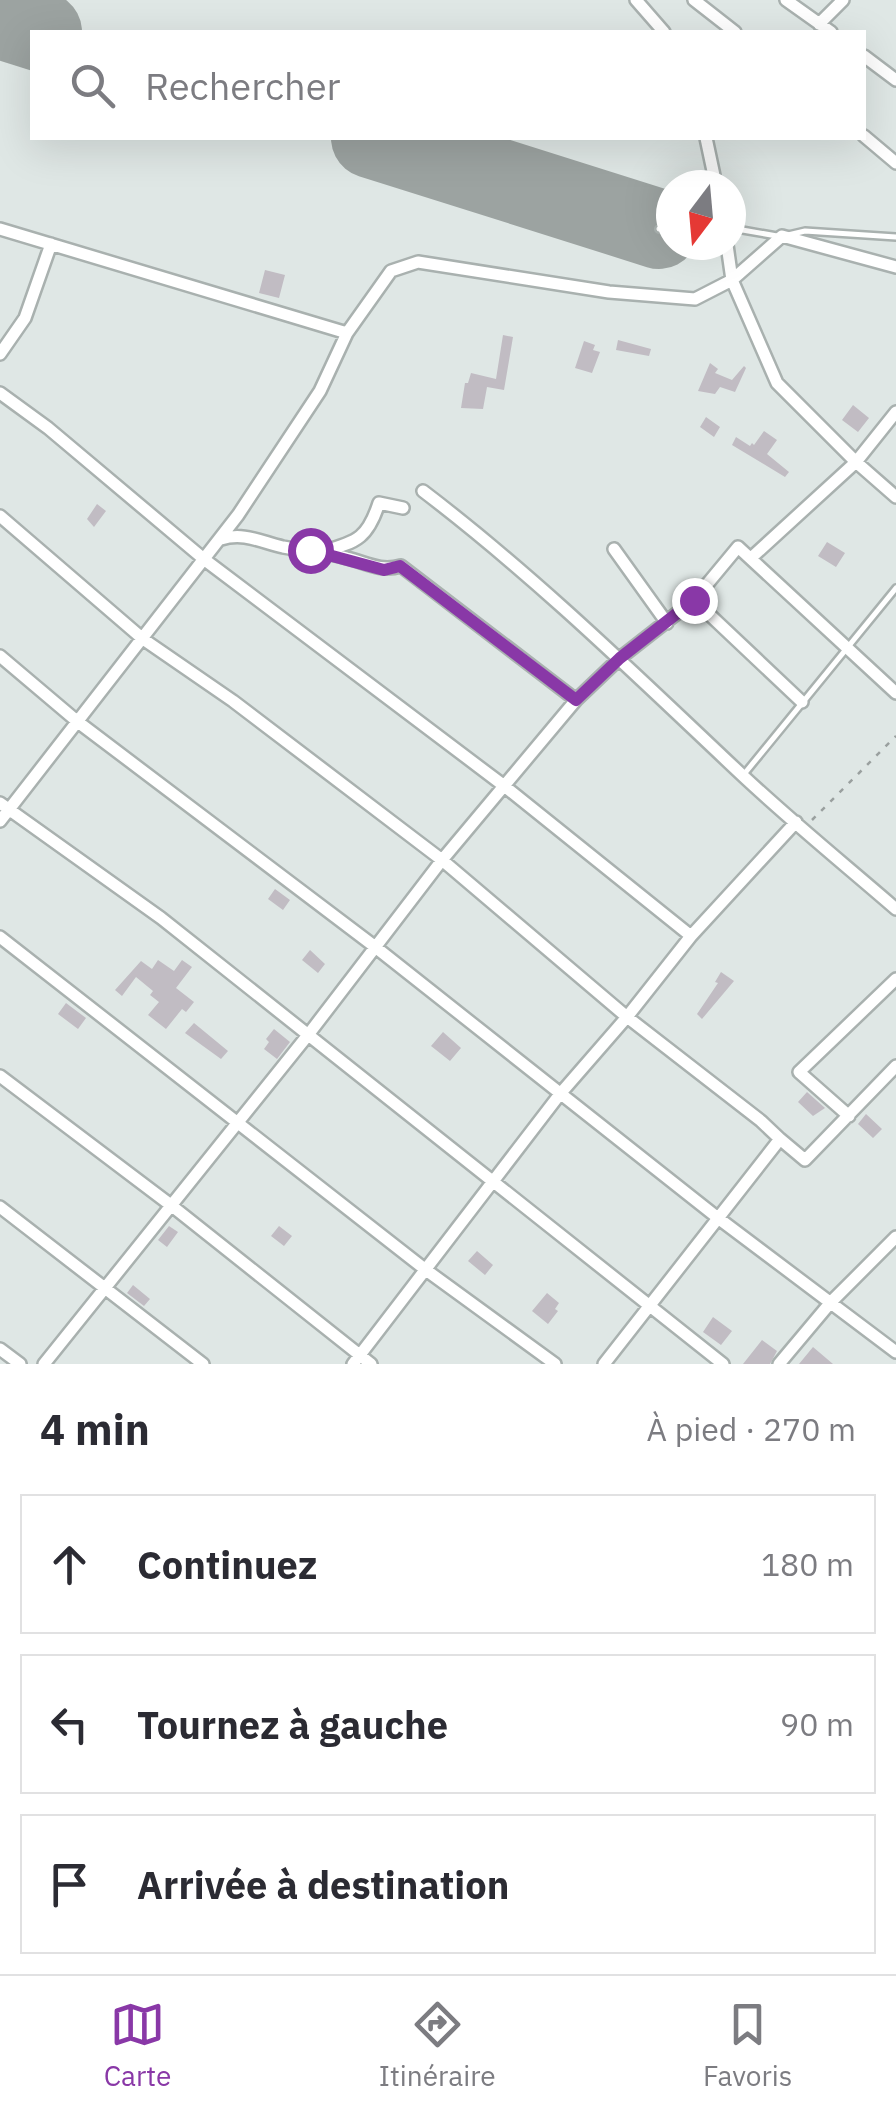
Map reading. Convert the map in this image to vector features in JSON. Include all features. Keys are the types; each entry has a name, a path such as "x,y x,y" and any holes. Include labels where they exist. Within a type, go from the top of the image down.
{"street":[{"path":"636,0 662,30"},
{"path":"694,0 732,30"},
{"path":"786,0 828,30"},
{"path":"819,24 843,0"},
{"path":"866,58 896,80"},
{"path":"866,138 896,163"},
{"path":"706,140 713,170"},
{"path":"0,229 347,333"},
{"path":"0,821 4,806 78,722 220,540 269,471 320,390 347,333 391,271 418,262 659,298 696,299 732,280 782,236 896,267"},
{"path":"0,354 25,318 50,244"},
{"path":"729,260 732,280 777,383 896,496"},
{"path":"0,393 48,428 205,560 503,786 691,936"},
{"path":"751,558 856,462 896,412"},
{"path":"423,491 504,555 743,775 896,909"},
{"path":"320,552 358,538 371,527 379,503 403,508"},
{"path":"0,516 143,638 442,860 806,1160 896,1066"},
{"path":"220,540 250,537 384,570 400,566 576,700"},
{"path":"44,1364 308,1035 442,860 576,700 620,658 694,600 738,547 896,693"},
{"path":"614,549 668,622"},
{"path":"694,600 802,702"},
{"path":"0,656 78,722 374,946 718,1218 896,1352"},
{"path":"4,806 161,918 723,1364"},
{"path":"0,1076 172,1206 362,1361 560,1094 628,1017 691,936 800,826"},
{"path":"0,937 426,1270 555,1364"},
{"path":"849,1116 800,1072 896,979"},
{"path":"604,1364 780,1139"},
{"path":"0,1207 203,1364"},
{"path":"779,1364 831,1302 896,1237"},
{"path":"0,1349 20,1364"}],"lane":[{"path":"746,230 782,236 805,231 896,237"},
{"path":"743,775 896,588"}],"path":[{"path":"800,826 896,736"}],"building":[{"path":"265,270 285,275 279,298 259,293"},
{"path":"503,335 513,337 504,390 487,387 483,409 461,408 465,383 471,373 496,379"},
{"path":"618,340 651,349 649,356 616,350"},
{"path":"584,341 600,352 592,373 575,368"},
{"path":"710,363 718,369 715,373 732,380 746,368 735,392 720,387 715,394 698,391"},
{"path":"853,405 869,418 858,432 842,420"},
{"path":"706,417 720,427 714,437 700,427"},
{"path":"764,431 777,440 767,454 789,472 785,477 732,445 736,437 754,445"},
{"path":"97,504 106,511 94,527 87,519"},
{"path":"827,542 845,553 836,567 818,556"},
{"path":"275,889 290,900 283,910 268,899"},
{"path":"310,950 325,964 318,973 302,960"},
{"path":"158,960 174,971 182,960 192,967 176,988 194,1002 186,1012 182,1009 166,1029 148,1015 159,1002 150,995 153,991 136,977 122,996 115,990 141,961 152,969"},
{"path":"721,972 734,981 702,1019 697,1014"},
{"path":"66,1003 86,1018 78,1029 58,1014"},
{"path":"194,1023 228,1051 221,1059 185,1033"},
{"path":"274,1029 290,1042 277,1059 264,1049"},
{"path":"443,1032 461,1048 450,1061 431,1046"},
{"path":"807,1092 825,1108 813,1116 798,1102"},
{"path":"866,1114 882,1129 873,1138 858,1124"},
{"path":"169,1226 178,1232 167,1247 158,1240"},
{"path":"279,1226 292,1236 284,1246 271,1236"},
{"path":"477,1251 493,1265 485,1275 468,1261"},
{"path":"133,1285 150,1299 144,1306 127,1293"},
{"path":"547,1293 559,1303 548,1324 532,1311"},
{"path":"713,1317 732,1331 721,1345 703,1332"},
{"path":"762,1340 777,1351 770,1364 743,1364"},
{"path":"813,1347 833,1364 799,1364"}],"runway":[{"path":"0,19 36,30"},
{"path":"377,140 656,228"}],"route":[{"path":"310,550 384,570 400,566 576,700 620,658 694,600"}]}
